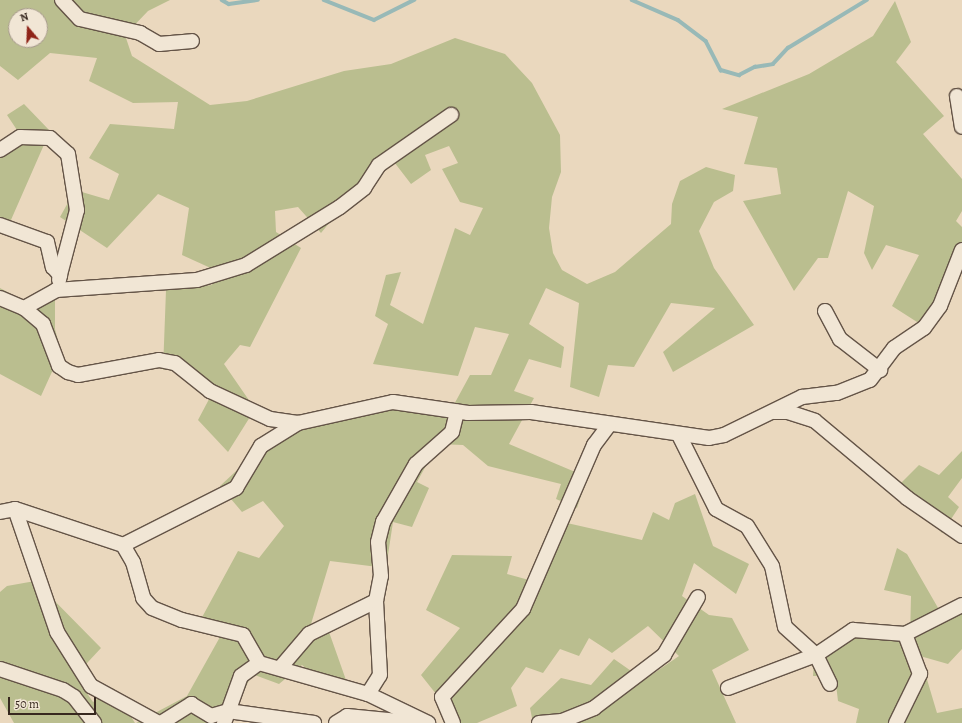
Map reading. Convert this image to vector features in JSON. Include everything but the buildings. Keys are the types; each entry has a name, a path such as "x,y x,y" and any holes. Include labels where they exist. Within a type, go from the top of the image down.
{"street":[{"path":"62,0 80,19 140,33 159,44 192,42"},
{"path":"957,96 962,127"},
{"path":"24,308 56,290 197,280 246,265 340,207 364,188 379,165 451,115"},
{"path":"0,150 20,137 50,138 68,154 77,210 56,290"},
{"path":"0,225 47,242 53,267 60,275"},
{"path":"122,546 236,488 261,446 298,423 393,402 457,412 531,412 609,425 627,424 679,435 709,438 724,435 809,394 852,389 880,370 894,348 924,328 940,306 961,257"},
{"path":"0,298 24,308 43,324 59,366 68,372 78,375 159,360 175,363 229,402 270,419 298,423"},
{"path":"825,311 840,339 880,370"},
{"path":"368,694 380,676 376,601 381,576 378,542 383,522 416,464 452,432 457,412"},
{"path":"774,412 788,412 815,421 907,498 960,531"},
{"path":"454,723 442,697 523,609 594,445 609,425"},
{"path":"679,435 716,509 747,526 772,566 785,627 816,655 830,684"},
{"path":"15,509 57,632 91,686 160,723 191,704 212,716 314,723"},
{"path":"0,512 15,509 122,546 132,562 143,598 152,608 182,620 243,635 259,663 368,694 428,723"},
{"path":"539,723 562,721 594,708 664,655 698,597"},
{"path":"280,668 309,634 376,601"},
{"path":"728,688 816,655 853,630 905,634 962,606"},
{"path":"896,723 920,674 905,634"},
{"path":"226,717 240,676 259,663"},
{"path":"0,669 63,690 74,697 94,723"},
{"path":"336,723 348,716 422,723"}],"green space":[{"path":"0,0 170,0 148,11 125,35 132,56 210,105 247,101 344,71 391,64 455,38 505,54 532,83 560,135 561,172 552,197 549,228 553,253 562,270 587,284 615,272 671,224 672,204 680,181 706,167 735,175 733,191 714,202 699,231 714,268 754,325 673,372 663,352 715,308 671,303 634,367 608,365 599,397 570,387 579,303 546,288 529,324 564,347 561,368 529,359 514,391 534,398 509,444 587,477 577,508 556,499 561,484 488,466 463,445 438,444 417,482 429,488 412,527 393,522 386,568 330,561 311,624 329,632 346,680 325,685 302,665 279,684 252,674 229,723 136,723 187,696 225,628 200,621 238,551 259,558 284,526 263,501 242,512 220,486 279,431 389,398 451,410 470,375 491,375 509,334 475,327 458,376 373,364 388,324 375,316 386,275 401,272 390,305 423,324 455,228 470,235 483,208 460,202 442,169 458,163 449,146 425,155 431,170 411,184 391,158 365,179 321,233 298,207 275,211 276,232 301,248 250,347 240,345 224,364 255,409 228,452 198,420 216,386 181,366 163,370 166,290 212,285 215,270 182,255 189,208 158,194 107,248 60,217 75,190 109,200 119,174 89,158 110,124 174,129 178,102 133,103 89,81 97,58 50,53 18,80 0,66"},
{"path":"895,1 911,42 896,62 944,116 923,134 962,179 962,211 956,221 962,227 962,251 928,329 892,306 919,255 886,245 872,270 864,253 874,206 848,191 828,258 818,258 794,291 743,201 781,194 777,168 744,164 758,117 722,109 809,74 873,36"},
{"path":"24,104 50,131 7,229 0,227 0,144 19,133 7,115"},
{"path":"0,288 27,303 55,297 55,329 61,352 41,396 0,374"},
{"path":"962,451 962,478 948,497 959,507 942,533 901,483 919,465 939,475"},
{"path":"695,494 713,546 749,564 736,594 694,563 682,596 709,615 732,618 749,650 712,670 736,723 533,723 530,708 561,678 591,685 614,659 644,680 679,656 648,626 612,653 589,638 579,656 560,649 543,673 526,667 511,688 517,706 477,723 459,723 421,675 460,628 426,610 452,555 512,556 507,574 540,583 567,523 642,540 653,512 669,520 675,503"},
{"path":"897,548 907,554 945,620 962,610 962,649 948,664 920,656 937,713 962,708 962,723 856,723 859,709 838,701 835,676 813,676 814,661 848,636 910,639 911,596 884,590"},
{"path":"35,581 101,648 75,676 93,702 113,688 135,723 14,723 0,698 0,592 7,586"}],"waterway":[{"path":"222,0 229,4 258,0"},
{"path":"324,0 374,20 414,0"},
{"path":"632,0 678,20 706,41 721,70 739,75 755,67 773,64 788,48 867,0"}]}
